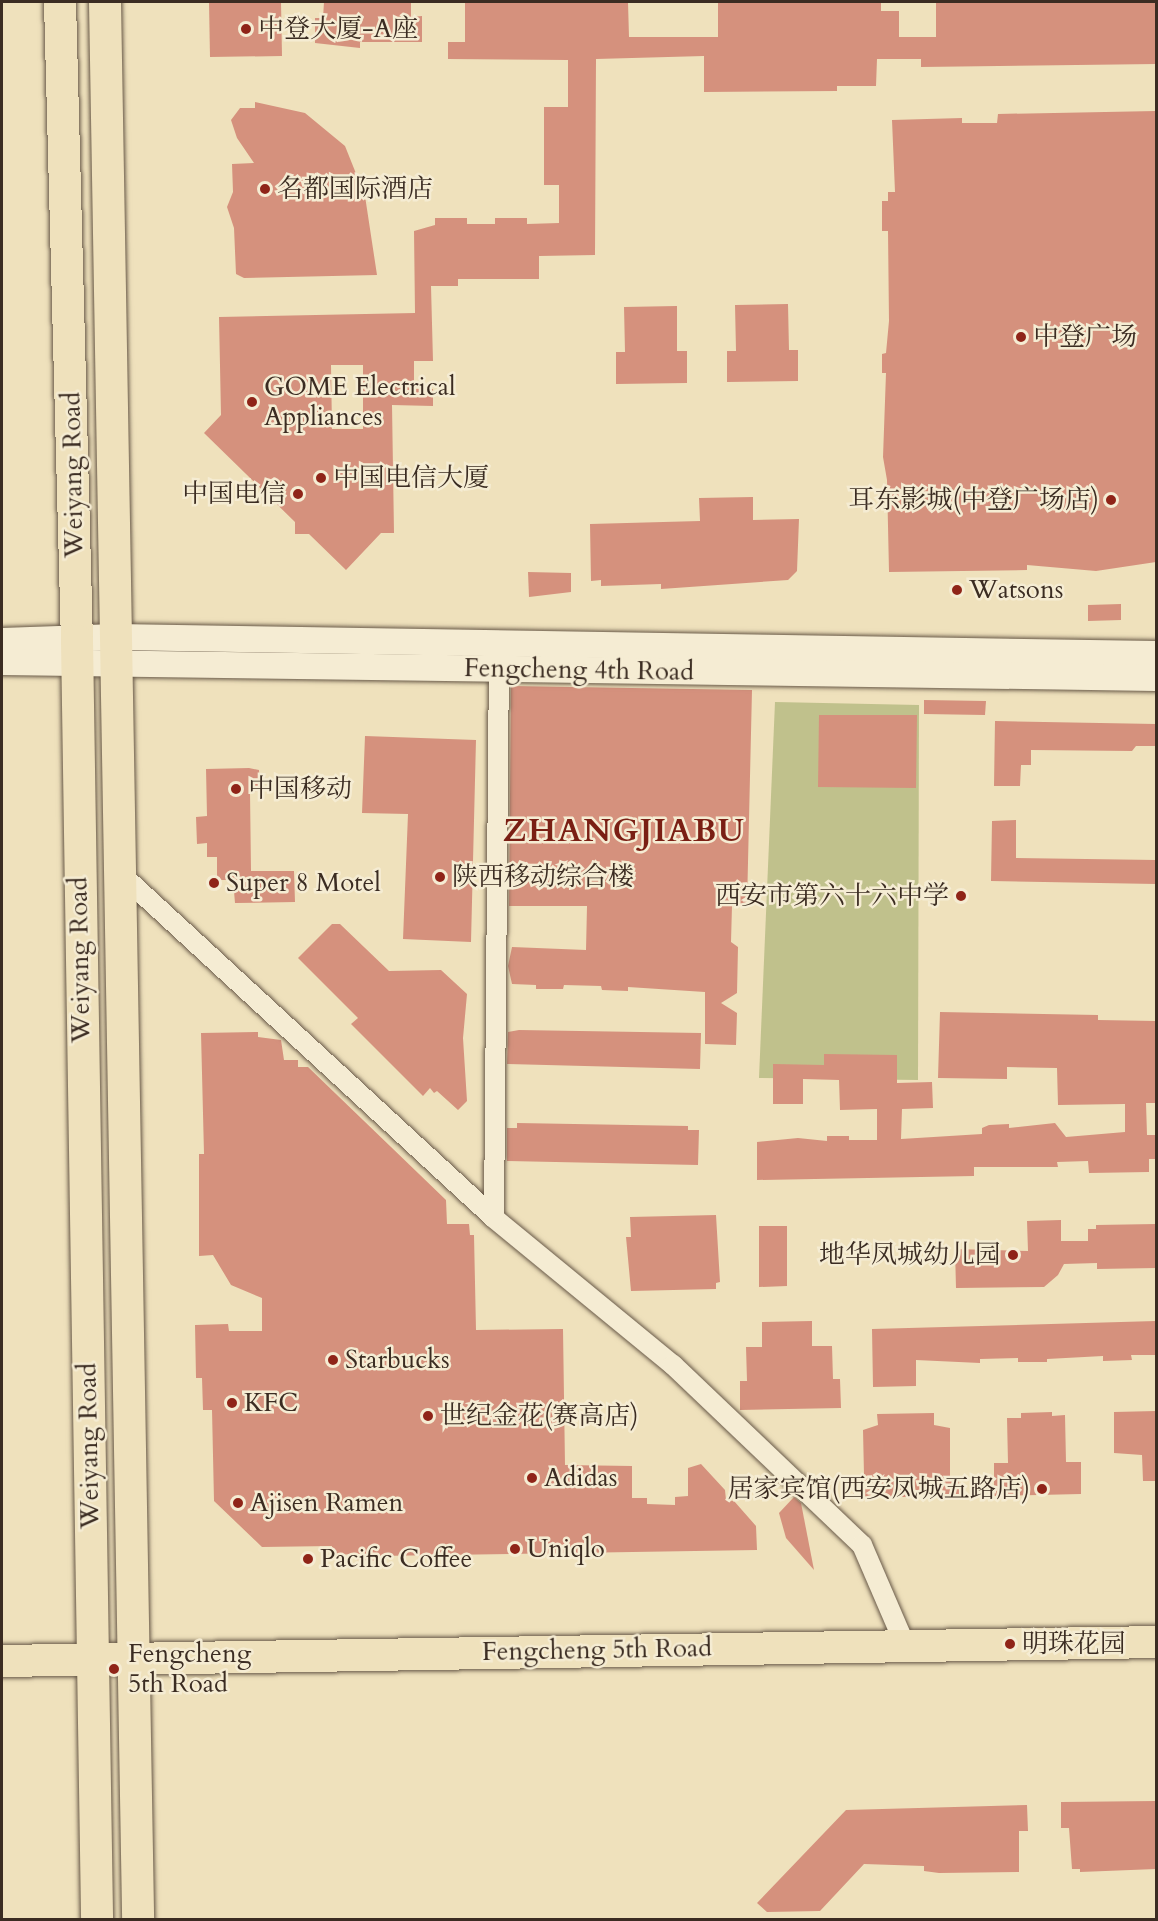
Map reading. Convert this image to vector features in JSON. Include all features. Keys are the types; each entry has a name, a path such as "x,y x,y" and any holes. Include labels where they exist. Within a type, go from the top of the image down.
{"main road":[{"name":"Weiyang Road","path":"60,2 77,651 97,1920"},
{"name":"Weiyang Road","path":"105,2 138,1920"},
{"name":"Fengcheng 5th Road","path":"2,1682 94,1670 134,1668 905,1645 1156,1642"},
{"name":"Fengcheng 5th Road","path":"2,1661 94,1670"},
{"name":"Fengcheng 5th Road","path":"134,1668 1156,1661"}],"street":[{"path":"2,640 77,651"},
{"path":"2,662 77,651 116,649"},
{"name":"Fengcheng 4th Road","path":"116,649 498,657 1156,678"},
{"name":"Fengcheng 4th Road","path":"498,657 1156,654"},
{"path":"494,1218 498,657"},
{"path":"121,874 494,1218 674,1365 862,1545 905,1645"}],"green space":[{"path":"775,702 919,705 918,1080 759,1078"}],"building":[{"name":"中登大厦-A座","path":"209,2 281,2 282,56 210,57"},
{"path":"324,2 411,2 411,17 422,16 422,42 360,42 360,48 315,43 315,18 323,18"},
{"path":"465,2 628,2 629,37 718,37 718,2 881,2 881,11 899,11 899,37 936,37 936,2 1156,2 1156,64 921,67 921,59 877,59 876,86 837,86 837,91 704,92 704,56 596,59 595,255 539,256 539,279 458,279 458,286 431,286 433,361 414,361 414,389 433,389 433,406 392,405 394,533 381,533 346,570 309,534 295,534 295,522 204,433 221,415 219,317 415,313 414,231 435,225 435,218 467,218 467,224 495,224 495,218 527,218 527,224 559,223 559,185 544,185 544,107 568,107 568,60 448,59 448,42 465,42","holes":["331,365 363,365 363,429 332,429"]},
{"name":"名都国际酒店","path":"255,102 305,113 345,146 365,196 377,275 244,278 236,274 234,228 227,207 233,192 232,164 254,163 237,138 231,120 240,108 255,108"},
{"name":"中登广场","path":"1156,111 1156,562 1096,571 1027,565 1027,570 889,572 887,480 883,457 886,373 882,373 882,354 886,353 889,321 888,231 882,231 882,201 888,201 888,192 895,192 892,120 962,118 962,123 997,123 998,114"},
{"path":"788,304 789,350 798,350 798,381 727,382 727,351 736,351 735,305"},
{"path":"677,306 677,351 687,351 687,383 616,384 616,352 625,352 624,307"},
{"path":"753,497 753,520 799,519 797,571 788,580 661,589 661,584 601,586 601,580 591,581 590,524 700,521 699,498"},
{"path":"528,572 571,573 571,592 529,597"},
{"path":"1121,604 1121,620 1088,621 1088,605"},
{"path":"511,686 752,690 747,906 732,906 731,942 738,947 737,993 721,1003 737,1013 736,1045 705,1044 705,992 628,987 628,991 602,990 601,986 564,985 563,989 536,989 536,985 512,984 508,966 512,947 586,950 587,906 509,906"},
{"path":"924,700 986,701 985,715 924,714"},
{"path":"819,715 917,715 916,788 818,787"},
{"path":"995,721 1156,724 1156,746 1136,746 1132,751 1031,750 1031,765 1021,765 1020,786 994,786"},
{"name":"陕西移动综合楼","path":"365,736 476,740 471,942 403,939 408,814 362,813"},
{"path":"249,768 259,770 260,791 250,792 251,871 294,871 295,902 235,903 233,880 217,880 217,857 207,857 207,843 197,844 196,817 207,816 206,769"},
{"path":"1016,820 1016,858 1156,860 1156,884 991,881 992,821"},
{"path":"332,924 340,924 389,971 441,970 467,994 463,1038 467,1101 458,1110 437,1091 434,1093 430,1088 423,1096 351,1024 358,1018 298,958"},
{"path":"940,1012 1098,1015 1098,1020 1156,1021 1156,1103 1146,1103 1147,1135 1156,1135 1156,1159 1149,1159 1149,1172 1089,1173 1088,1161 1057,1162 1058,1167 974,1167 974,1176 757,1180 757,1142 798,1138 827,1141 827,1136 849,1136 849,1140 877,1140 877,1109 840,1110 839,1080 803,1079 803,1104 773,1104 773,1064 824,1065 824,1054 897,1055 897,1083 932,1082 933,1108 902,1109 901,1139 982,1134 982,1128 989,1125 1009,1124 1009,1128 1055,1123 1066,1137 1125,1132 1125,1104 1058,1105 1057,1068 1007,1067 1007,1079 938,1078"},
{"path":"519,1030 701,1033 700,1069 507,1064 508,1032"},
{"name":"世纪金花(赛高店)","path":"258,1032 258,1037 281,1040 284,1060 298,1060 298,1067 308,1067 446,1200 447,1224 469,1224 470,1235 474,1235 476,1330 563,1329 565,1465 632,1466 632,1498 647,1498 647,1504 675,1505 675,1497 688,1496 688,1468 701,1464 725,1490 726,1500 734,1501 756,1526 757,1550 377,1556 377,1561 356,1560 356,1554 332,1555 332,1546 262,1547 214,1501 212,1410 203,1410 202,1378 196,1378 195,1325 228,1324 229,1331 262,1331 262,1298 231,1285 213,1255 199,1256 199,1154 204,1154 201,1033"},
{"path":"517,1123 688,1126 688,1130 699,1130 698,1165 507,1161 507,1128 517,1128"},
{"path":"716,1215 720,1282 716,1283 716,1289 631,1291 626,1237 631,1237 630,1217"},
{"path":"1061,1220 1061,1241 1088,1241 1088,1229 1096,1229 1096,1225 1156,1224 1156,1268 1097,1269 1097,1263 1064,1264 1058,1275 1044,1287 956,1288 955,1249 1028,1251 1027,1221"},
{"path":"759,1226 787,1226 787,1286 759,1287"},
{"path":"812,1321 812,1346 832,1346 833,1379 840,1379 841,1408 740,1410 740,1381 747,1381 746,1347 762,1347 762,1322"},
{"path":"1156,1321 1156,1355 1131,1355 1132,1360 1103,1361 1103,1356 1047,1359 1047,1362 1018,1362 1018,1358 980,1359 980,1363 916,1360 916,1386 873,1387 872,1329"},
{"path":"1156,1411 1156,1481 1143,1481 1142,1455 1114,1453 1114,1412"},
{"path":"1052,1412 1052,1416 1065,1415 1066,1462 1081,1462 1081,1494 994,1496 994,1463 1008,1463 1007,1418 1021,1418 1021,1413"},
{"path":"934,1413 934,1425 950,1428 950,1477 959,1477 959,1497 853,1497 853,1475 864,1475 863,1430 878,1425 877,1414"},
{"path":"794,1497 801,1503 814,1570 786,1538 779,1513"},
{"path":"1156,1801 1156,1869 1080,1872 1080,1869 1072,1869 1069,1828 1061,1828 1061,1802"},
{"path":"1027,1805 1028,1831 1019,1831 1019,1872 939,1873 924,1871 924,1866 864,1864 820,1911 767,1912 757,1903 846,1810"}],"place":[{"name":"中登大厦-A座","path":"246,29"},
{"name":"名都国际酒店","path":"265,189"},
{"name":"中登广场","path":"1021,337"},
{"name":"GOME Electrical Appliances","path":"252,402"},
{"name":"中国电信大厦","path":"321,478"},
{"name":"中国电信","path":"298,494"},
{"name":"耳东影城(中登广场店)","path":"1111,500"},
{"name":"Watsons","path":"957,590"},
{"name":"中国移动","path":"236,789"},
{"name":"陕西移动综合楼","path":"440,877"},
{"name":"Super 8 Motel","path":"214,883"},
{"name":"西安市第六十六中学","path":"961,896"},
{"name":"地华凤城幼儿园","path":"1013,1255"},
{"name":"Starbucks","path":"333,1360"},
{"name":"KFC","path":"232,1403"},
{"name":"世纪金花(赛高店)","path":"428,1416"},
{"name":"Adidas","path":"532,1478"},
{"name":"居家宾馆(西安凤城五路店)","path":"1042,1489"},
{"name":"Ajisen Ramen","path":"238,1503"},
{"name":"Uniqlo","path":"515,1549"},
{"name":"Pacific Coffee","path":"308,1559"},
{"name":"明珠花园","path":"1010,1644"},
{"name":"Fengcheng 5th Road","path":"114,1669"}],"district":[{"name":"ZHANGJIABU","path":"624,831"}]}
